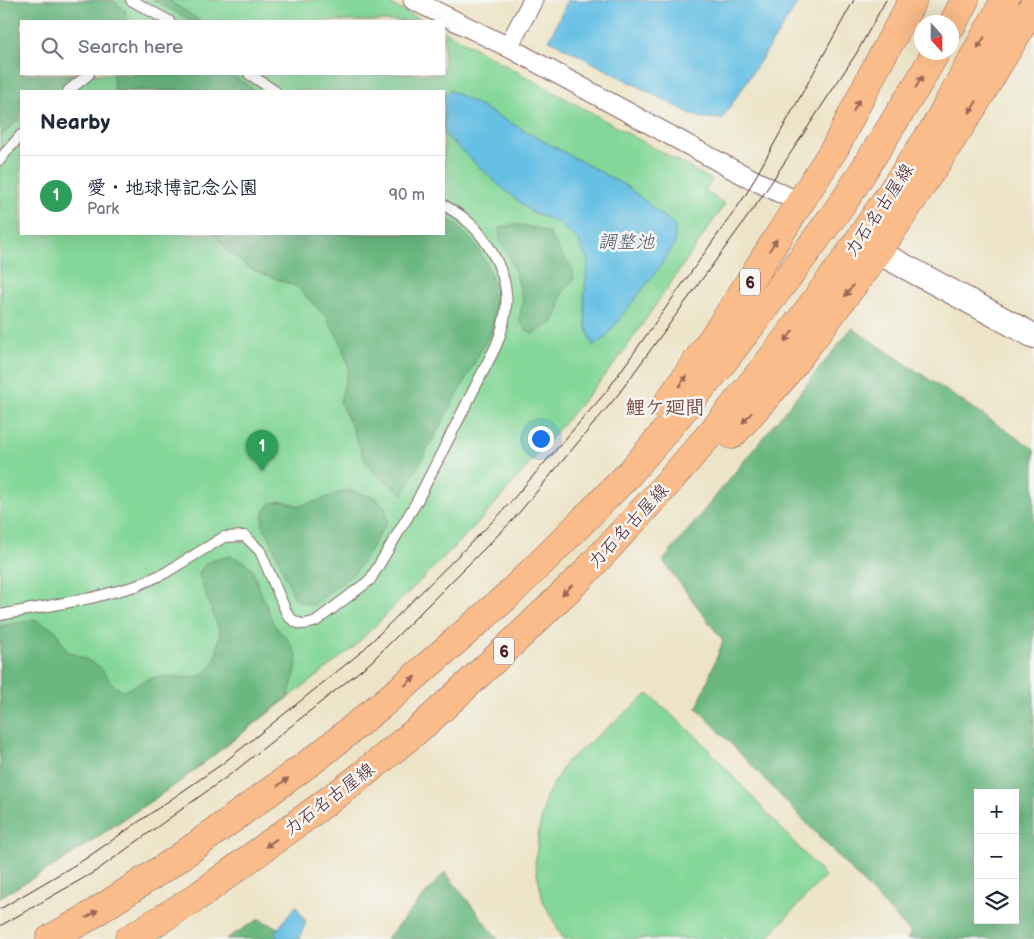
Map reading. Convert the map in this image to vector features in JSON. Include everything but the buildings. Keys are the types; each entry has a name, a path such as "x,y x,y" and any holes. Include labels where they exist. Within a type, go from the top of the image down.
{"main road":[{"name":"6","path":"560,546 670,399 725,320 836,146 913,0"},
{"path":"957,15 965,0"},
{"name":"力石名古屋線","path":"129,939 197,897 355,781 426,722 507,648 575,582 659,493 776,353 844,262 935,127 1005,0"},
{"name":"6","path":"355,781 410,750 497,678 575,609 783,378 878,252 973,107 1034,5"},
{"name":"力石名古屋線","path":"50,939 82,921 176,860 320,755 418,674 506,597 560,546 629,474 717,370 847,197 931,60"}],"street":[{"path":"413,0 508,47 734,170 800,203"},
{"path":"508,47 533,0"},
{"path":"878,252 1034,336"}],"lane":[{"path":"131,0 161,20"},
{"path":"69,90 89,75"},
{"path":"251,75 273,90"},
{"path":"0,160 20,136"},
{"path":"0,615 91,598 136,586 165,573 224,538 245,536 260,551 283,607 288,616 296,623 306,624 316,621 370,580 416,503 503,329 506,309 506,284 496,259 483,238 467,220 445,206"}],"green space":[{"path":"0,0 382,0 422,20 20,20 20,75 445,75 445,32 712,180 705,191 725,204 617,361 483,518 353,648 175,785 57,864 0,897"},
{"path":"0,0 110,0 125,10 127,20 20,20 20,75 72,75 52,90 20,90 20,118 0,137"},
{"path":"153,0 168,0 199,20 190,20"},
{"path":"113,75 232,75 254,90 114,90"},
{"path":"445,218 460,228 476,246 487,265 497,295 492,329 403,494 375,473 365,461 340,402 349,367 340,341 326,317 297,287 251,269 229,252 215,235 445,235"},
{"path":"515,224 549,233 573,269 573,281 565,289 560,300 559,310 552,323 533,334 525,329 519,320 523,300 512,263 500,239 499,228"},
{"path":"852,328 1034,449 1034,939 907,939 911,933 697,708 723,641 663,561"},
{"path":"346,490 374,497 385,506 387,522 354,573 311,605 298,601 294,596 268,534 262,526 264,512 271,503 283,501 300,506"},
{"path":"231,556 251,567 273,623 287,638 297,656 296,670 288,697 175,785 57,864 0,897 0,626 36,620 55,630 67,651 100,667 114,686 124,691 150,678 166,676 190,678 204,674 215,661 220,632 199,574 205,564"},
{"path":"648,694 698,738 825,876 766,939 563,939 543,901 535,864 539,830 546,797 566,762"},
{"path":"445,872 498,939 386,939"},
{"path":"259,919 302,939 226,939"}],"water":[{"path":"568,0 800,0 722,119 697,117 549,40"},
{"name":"調整池","path":"450,90 628,187 675,226 675,244 659,268 604,339 593,346 586,326 584,297 588,261 578,240 558,223 530,211 445,135 445,95"},
{"path":"296,906 306,922 299,939 277,939 276,931"}],"tram line":[{"path":"0,909 85,859 222,764 360,653 500,514 606,392 745,196 854,0"},
{"path":"0,926 96,871 235,771 371,662 512,521 617,396 759,201 856,54 886,0"}],"place":[{"name":"愛・地球博記念公園","path":"262,471"}],"district":[{"name":"鯉ケ廻間","path":"665,407"}]}
